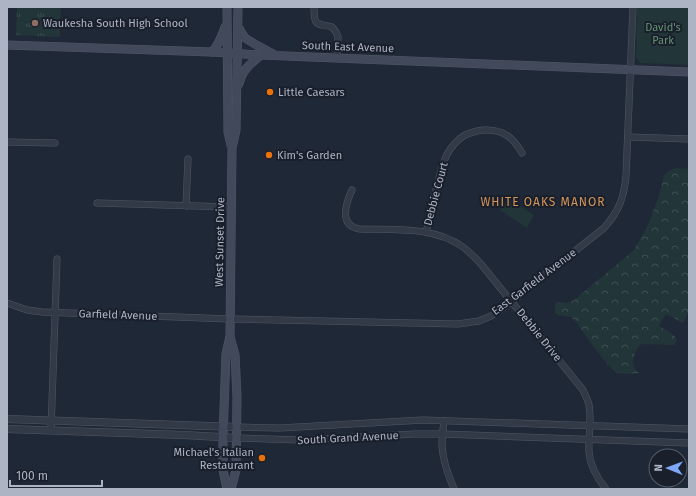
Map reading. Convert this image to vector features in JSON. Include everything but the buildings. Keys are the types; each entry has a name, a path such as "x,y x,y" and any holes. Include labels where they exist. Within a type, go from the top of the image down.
{"main road":[{"name":"West Sunset Drive","path":"227,7 228,132 232,148"},
{"name":"West Sunset Drive","path":"226,489 223,470 224,426 226,354 230,336 232,148 236,130 238,7"},
{"path":"212,52 216,48 222,36 227,19"},
{"path":"238,27 245,38 276,55"},
{"name":"South East Avenue","path":"7,45 689,72"},
{"path":"236,101 240,79 244,71 261,55"},
{"name":"West Sunset Drive","path":"230,336 235,354 237,397 236,470 231,489"}],"street":[{"path":"314,7 315,21 320,25 332,27 337,34 337,58"},
{"name":"East Garfield Avenue","path":"230,319 458,324 479,321 491,316 511,302 604,228 613,217 622,201 626,176 633,7"},
{"name":"Debbie Court","path":"426,232 444,162 451,147 458,141 469,133 495,130 510,137 522,153"},
{"path":"628,137 689,140"},
{"path":"7,142 55,143"},
{"path":"186,206 188,159"},
{"name":"Debbie Drive","path":"352,190 348,201 346,214 347,221 352,227 360,229 419,230 437,234 465,248 481,264 583,390 589,404 590,460 598,479 606,489"},
{"path":"97,203 232,207"},
{"path":"51,430 57,259"},
{"name":"Garfield Avenue","path":"7,304 27,310 42,312 230,319"},
{"name":"South Grand Avenue","path":"7,419 280,428 423,420 689,429"},
{"path":"444,421 442,446 444,460 454,489"},
{"path":"137,423 137,434"},
{"path":"184,425 184,435"},
{"name":"South Grand Avenue","path":"7,429 298,440 443,434 689,443"}],"green space":[{"name":"Waukesha South High School","path":"17,7 61,7 60,37 16,35"},
{"name":"David's Park","path":"637,7 689,7 689,65 640,63 636,57"},
{"path":"677,168 689,169 689,312 683,323 666,314 659,326 675,336 676,342 674,345 642,344 635,353 633,365 637,371 643,373 621,374 608,365 571,317 558,315 555,313 555,305 558,302 568,303 574,300 633,251 645,231 651,217 664,176 667,172"},
{"path":"508,198 534,215 527,228 500,210"}],"place":[{"name":"Waukesha South High School","path":"35,23"},
{"name":"Little Caesars","path":"270,92"},
{"name":"Kim's Garden","path":"269,155"},
{"name":"Michael's Italian Restaurant","path":"262,458"}],"district":[{"name":"WHITE OAKS MANOR","path":"543,202"}]}
